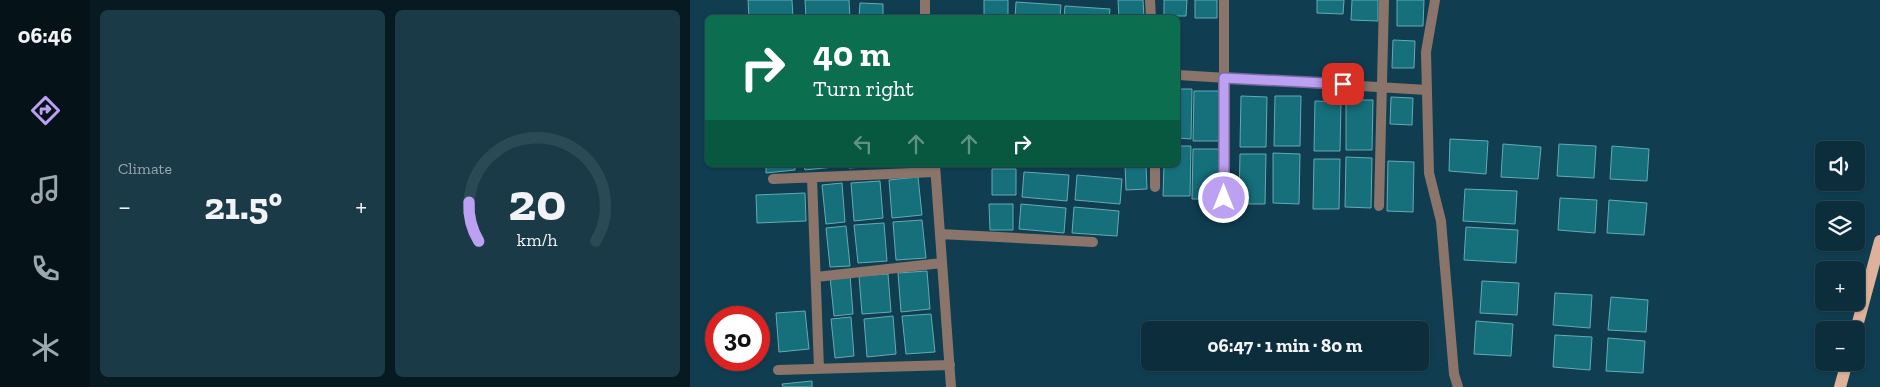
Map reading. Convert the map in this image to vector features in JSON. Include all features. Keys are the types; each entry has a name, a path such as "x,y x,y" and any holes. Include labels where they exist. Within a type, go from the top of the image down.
{"main road":[{"path":"1858,321 1880,242"},
{"path":"1840,387 1844,371"}],"street":[{"path":"924,0 925,15"},
{"path":"1150,0 1151,15"},
{"path":"1224,0 1224,198"},
{"path":"1379,206 1384,0"},
{"path":"1435,0 1426,52 1429,173 1441,222 1454,374 1458,387"},
{"path":"1180,75 1427,90"},
{"path":"1154,167 1155,187"},
{"path":"774,179 935,169 951,387"},
{"path":"812,178 819,369"},
{"path":"940,234 1093,242"},
{"path":"816,277 942,263"},
{"path":"778,370 950,365"}],"building":[{"path":"748,0 792,0 793,15 749,15"},
{"path":"805,0 849,0 850,15 806,15"},
{"path":"984,0 1008,0 1008,15 984,15"},
{"path":"1118,0 1143,0 1144,15 1119,15"},
{"path":"1164,0 1187,0 1186,16 1164,15"},
{"path":"1195,0 1217,0 1217,18 1195,18"},
{"path":"1317,0 1344,0 1343,14 1317,13"},
{"path":"1352,0 1378,0 1378,21 1351,20"},
{"path":"1397,0 1424,0 1423,26 1397,26"},
{"path":"1016,2 1061,5 1060,15 1015,15"},
{"path":"860,3 883,4 883,15 859,15"},
{"path":"1065,6 1110,9 1109,15 1064,15"},
{"path":"1393,40 1415,41 1414,68 1392,68"},
{"path":"1180,89 1192,89 1191,139 1180,138"},
{"path":"1194,91 1220,91 1220,141 1193,141"},
{"path":"1241,96 1267,97 1266,147 1240,147"},
{"path":"1275,96 1301,96 1300,146 1274,146"},
{"path":"1391,97 1413,98 1412,125 1390,124"},
{"path":"1346,100 1373,100 1372,150 1346,150"},
{"path":"1315,101 1341,102 1340,151 1314,151"},
{"path":"1450,139 1488,141 1486,174 1449,171"},
{"path":"1503,144 1541,147 1538,179 1501,177"},
{"path":"1559,144 1596,146 1594,178 1557,176"},
{"path":"1180,146 1191,146 1190,196 1163,196 1164,167 1180,167"},
{"path":"1612,146 1649,149 1647,181 1610,179"},
{"path":"1193,149 1219,149 1218,199 1192,199"},
{"path":"1273,153 1300,154 1299,204 1273,203"},
{"path":"1240,154 1266,154 1265,204 1239,204"},
{"path":"1346,157 1372,158 1371,208 1345,207"},
{"path":"1314,159 1340,159 1339,209 1313,209"},
{"path":"1388,161 1414,162 1413,212 1387,211"},
{"path":"766,167 795,167 795,170 766,173"},
{"path":"804,167 834,167 805,170"},
{"path":"1125,167 1146,167 1147,189 1126,190"},
{"path":"992,169 1016,169 1016,195 992,195"},
{"path":"1024,172 1069,175 1067,201 1022,197"},
{"path":"1077,175 1122,179 1120,204 1075,200"},
{"path":"918,177 922,215 892,218 889,180"},
{"path":"880,181 883,218 854,221 851,183"},
{"path":"842,183 845,222 826,224 822,185"},
{"path":"1465,189 1517,191 1515,224 1463,221"},
{"path":"805,193 806,221 757,223 756,195"},
{"path":"1560,198 1597,200 1595,233 1558,230"},
{"path":"1609,200 1647,203 1644,235 1607,233"},
{"path":"989,204 1013,204 1013,230 990,230"},
{"path":"1021,204 1066,208 1064,233 1019,229"},
{"path":"1074,207 1119,211 1117,236 1072,233"},
{"path":"922,220 926,258 896,260 893,222"},
{"path":"884,223 887,261 858,263 854,225"},
{"path":"846,226 850,266 830,267 826,228"},
{"path":"1466,227 1518,230 1516,263 1464,260"},
{"path":"927,271 930,309 901,312 898,273"},
{"path":"888,274 891,312 862,314 859,276"},
{"path":"850,275 853,314 834,316 830,277"},
{"path":"1482,281 1519,283 1517,315 1480,313"},
{"path":"1555,293 1592,295 1590,328 1553,325"},
{"path":"1611,297 1648,300 1646,332 1608,330"},
{"path":"805,311 809,349 779,352 776,313"},
{"path":"931,314 935,352 906,354 902,316"},
{"path":"893,316 896,354 867,357 864,319"},
{"path":"851,317 854,356 835,358 831,319"},
{"path":"1476,321 1513,324 1511,356 1474,354"},
{"path":"1555,335 1592,337 1590,370 1553,367"},
{"path":"1608,338 1645,341 1643,373 1606,371"},
{"path":"812,381 812,387 783,387 782,384"}],"route":[{"path":"1224,198 1224,78 1343,84"}]}
